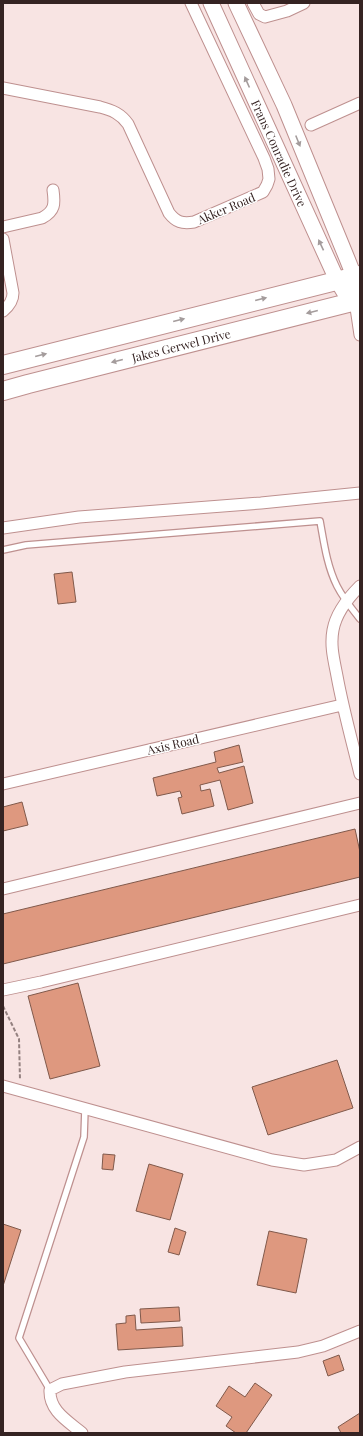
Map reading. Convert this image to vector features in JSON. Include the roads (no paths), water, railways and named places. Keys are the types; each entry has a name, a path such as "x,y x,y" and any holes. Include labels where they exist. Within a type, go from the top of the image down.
{"highway":[{"name":"Jakes Gerwel Drive","path":"3,365 350,277"},
{"name":"Jakes Gerwel Drive","path":"3,391 355,304"}],"main road":[{"name":"Frans Conradie Drive","path":"211,3 350,277"},
{"name":"Frans Conradie Drive","path":"236,3 284,105 350,277 355,304"}],"street":[{"name":"Akker Road","path":"3,88 100,107 119,114 128,124 169,213 180,223 194,222 263,192 269,179 268,169 264,158 191,3"},
{"path":"253,3 259,14 266,17 304,3"},
{"path":"311,125 360,103"},
{"path":"3,227 47,216 51,212 54,204 53,190"},
{"path":"3,239 13,293 13,298 10,305 3,311"},
{"path":"355,304 360,335"},
{"path":"3,528 79,517 261,503 360,493"},
{"path":"360,586 346,601 333,628 331,644 342,705 360,774"},
{"name":"Axis Road","path":"3,784 342,705"},
{"path":"3,889 360,803"},
{"path":"3,990 360,905"},
{"path":"3,1086 272,1160 304,1165 336,1160 360,1147"},
{"path":"82,1433 54,1409 50,1398 50,1390 62,1384 125,1372 298,1352 323,1346 360,1331"}],"lane":[{"path":"3,550 26,545 320,521 329,567 338,588 360,619"},
{"path":"50,1390 19,1338 84,1137 85,1109"}]}
